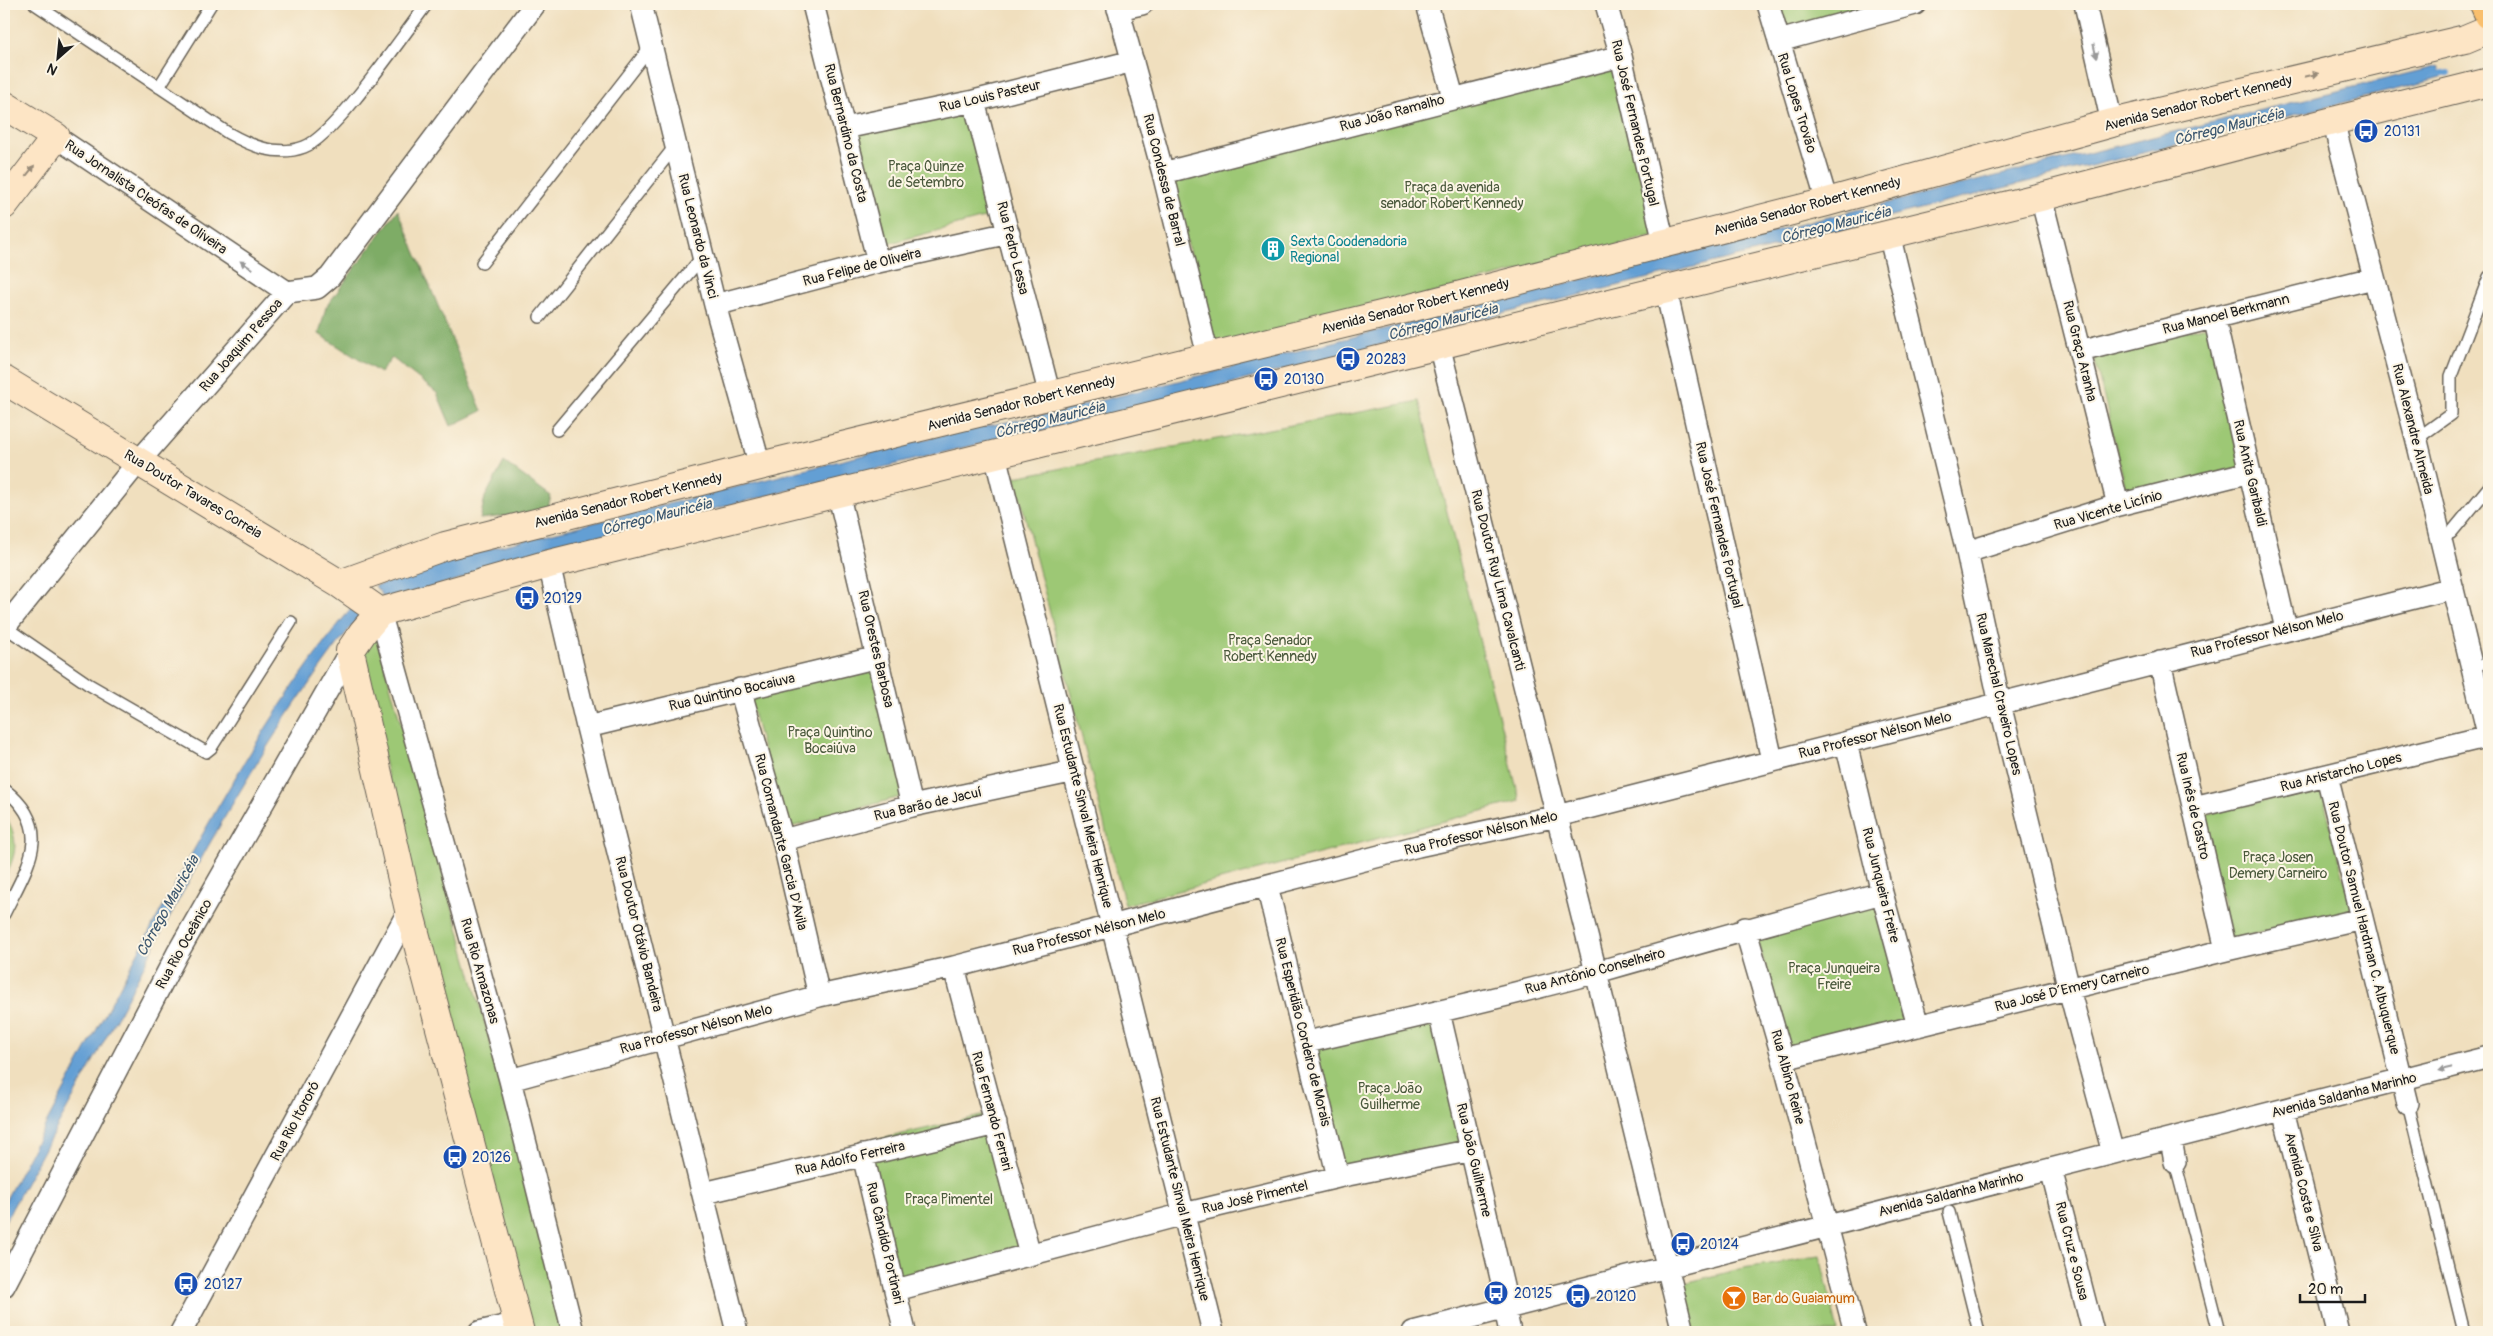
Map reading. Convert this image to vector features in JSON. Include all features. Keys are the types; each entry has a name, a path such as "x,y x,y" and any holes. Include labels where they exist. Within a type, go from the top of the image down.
{"main road":[{"path":"2484,4 2489,16"}],"street":[{"name":"Rua Joaquim Pessoa","path":"4,627 140,461 287,292 317,288 330,277 536,4"},
{"name":"Rua Leonardo da Vinci","path":"641,4 715,305 760,466"},
{"name":"Rua Bernardino da Costa","path":"813,4 846,128 878,262"},
{"path":"1118,6 1142,4"},
{"path":"1427,4 1453,97"},
{"name":"Rua José Fernandes Portugal","path":"1606,4 1621,56 1664,243"},
{"name":"Rua Lopes Trovão","path":"1768,4 1827,202"},
{"path":"1779,41 1913,4"},
{"path":"2085,4 2112,123"},
{"name":"Rua Condessa de Barral","path":"1118,6 1163,173 1208,356"},
{"name":"Avenida Senador Robert Kennedy","path":"340,584 444,546 760,466 1422,305 1827,202 2112,123 2466,39 2489,29"},
{"name":"Rua João Ramalho","path":"1163,173 1453,97 1621,56"},
{"name":"Rua Louis Pasteur","path":"846,128 974,101 1134,61"},
{"path":"380,612 549,564 2041,197 2489,82"},
{"name":"Rua Pedro Lessa","path":"974,101 1050,396"},
{"name":"Rua Jornalista Cleófas de Oliveira","path":"4,105 56,137 287,292"},
{"name":"Rua Alexandre Almeida","path":"2333,121 2373,278 2446,537 2453,588 2482,664 2489,737"},
{"path":"4,205 56,137"},
{"name":"Rua Graça Aranha","path":"2041,197 2118,505"},
{"name":"Rua Felipe de Oliveira","path":"715,305 878,262 1009,233"},
{"name":"Rua Marechal Craveiro Lopes","path":"1889,234 1967,552 2000,704 2069,989 2112,1153"},
{"name":"Rua Manoel Berkmann","path":"2080,351 2373,278"},
{"name":"Rua José Fernandes Portugal","path":"1666,290 1772,760"},
{"name":"Rua Anita Garibaldi","path":"2214,317 2286,629"},
{"name":"Rua Doutor Ruy Lima Cavalcanti","path":"1439,345 1596,972 1683,1332"},
{"name":"Rua Doutor Tavares Correia","path":"4,380 340,584 380,612"},
{"name":"Rua Estudante Sinval Meira Henrique","path":"994,455 1075,771 1213,1332"},
{"name":"Rua Vicente Licínio","path":"1967,552 2118,505 2250,472"},
{"name":"Rua Orestes Barbosa","path":"838,492 912,806"},
{"name":"Rua Doutor Otávio Bandeira","path":"549,564 587,727 704,1192 737,1332"},
{"name":"Rua Professor Nélson Melo","path":"510,1080 819,996 954,967 1418,846 1557,816 2453,588"},
{"name":"Rua Rio Oceânico","path":"4,1286 177,954 350,652 363,632 380,612"},
{"name":"Rua Rio Amazonas","path":"380,612 510,1080 573,1332"},
{"path":"350,652 409,910 519,1328 479,1332"},
{"name":"Rua Quintino Bocaiuva","path":"587,727 740,689 878,658"},
{"name":"Rua Inês de Castro","path":"2160,662 2226,950"},
{"name":"Rua Comandante Garcia D'Avila","path":"740,689 783,840 819,996"},
{"name":"Rua Aristarcho Lopes","path":"2194,807 2489,737"},
{"name":"Rua Junqueira Freire","path":"1846,743 1882,893 1918,1026"},
{"name":"Rua Barão de Jacuí","path":"783,840 912,806 1075,771"},
{"name":"Rua Doutor Samuel Hardman C. Albuquerque","path":"2327,776 2408,1104"},
{"name":"Rua Esperidião Cordeiro de Morais","path":"1267,886 1338,1177"},
{"name":"Rua Antônio Conselheiro","path":"1306,1042 1439,1012 1596,972 1746,928 1882,893"},
{"name":"Rua Rio Itororó","path":"181,1332 409,910"},
{"name":"Rua José D´Emery Carneiro","path":"1783,1059 2226,950 2362,919"},
{"name":"Rua Albino Reine","path":"1746,928 1783,1059 1855,1332"},
{"name":"Rua Fernando Ferrari","path":"954,967 1030,1255"},
{"name":"Rua João Guilherme","path":"1439,1012 1472,1150 1507,1308 1510,1332"},
{"name":"Avenida Saldanha Marinho","path":"1413,1332 1828,1226 1947,1204 2051,1169 2489,1058"},
{"name":"Avenida Costa e Silva","path":"2284,1110 2338,1332"},
{"name":"Rua Adolfo Ferreira","path":"704,1192 996,1124"},
{"path":"2171,1140 2175,1162"},
{"name":"Rua José Pimentel","path":"896,1290 1184,1214 1338,1177 1472,1150"},
{"name":"Rua Cândido Portinari","path":"863,1155 905,1332"},
{"name":"Rua Cruz e Sousa","path":"2051,1169 2093,1332"}],"lane":[{"path":"35,4 245,143 265,150 284,151 304,147 336,123 427,4"},
{"path":"159,87 211,4"},
{"path":"482,262 651,46"},
{"path":"540,317 676,145"},
{"path":"557,430 703,256"},
{"path":"2419,436 2451,414 2451,376 2489,278"},
{"path":"2446,537 2489,487"},
{"path":"4,627 88,684 206,752 211,748 291,622"},
{"path":"4,789 14,797 26,812 33,825 34,841 31,858 4,914"},
{"path":"2408,1104 2464,1332"},
{"path":"2175,1162 2219,1332"},
{"path":"1947,1204 1979,1332"}],"green space":[{"path":"1769,4 1882,4 1777,35"},
{"name":"Praça da avenida senador Robert Kennedy","path":"1618,61 1655,235 1215,350 1170,176"},
{"name":"Praça Quinze de Setembro","path":"966,106 991,216 887,244 857,130"},
{"path":"398,210 482,411 451,426 437,393 392,358 380,373 319,334 326,307"},
{"path":"2207,326 2241,467 2127,494 2093,352"},
{"name":"Praça Senador Robert Kennedy","path":"1419,401 1520,801 1125,905 1015,477"},
{"path":"504,462 551,496 547,511 480,519 485,497"},
{"path":"375,631 502,1085 564,1332 531,1332 417,901 360,657"},
{"name":"Praça Quintino Bocaiúva","path":"879,656 911,794 784,829 747,689"},
{"name":"Praça Josen Demery Carneiro","path":"2321,788 2353,913 2230,939 2203,814"},
{"path":"4,813 13,831 15,846 12,862 4,880"},
{"name":"Praça Junqueira Freire","path":"1880,902 1911,1020 1788,1050 1756,933"},
{"name":"Praça João Guilherme","path":"1436,1024 1465,1143 1342,1173 1313,1045"},
{"name":"Praça Pimentel","path":"994,1113 1031,1249 900,1282 868,1142"},
{"path":"1820,1256 1838,1332 1694,1332 1681,1284 1744,1268"}],"water":[{"path":"2438,66 2442,78 1883,218 1880,205"},
{"path":"1865,208 1870,224 1469,322 1050,430 966,447 649,525 386,600 375,586 493,548 947,434 1047,414"},
{"path":"353,606 362,613 296,702 237,796 209,844 100,1049 4,1223 4,1203 217,808 295,684"}],"waterway":[{"name":"Córrego Mauricéia","path":"2433,76 2449,73"},
{"name":"Córrego Mauricéia","path":"1861,218 1890,211"}],"place":[{"name":"20131","path":"2366,131"},
{"name":"Sexta Coodenadoria Regional","path":"1273,249"},
{"name":"20283","path":"1348,359"},
{"name":"20130","path":"1266,379"},
{"name":"20129","path":"527,598"},
{"name":"20126","path":"455,1157"},
{"name":"20124","path":"1683,1244"},
{"name":"20127","path":"186,1284"},
{"name":"20125","path":"1496,1293"},
{"name":"20120","path":"1578,1296"},
{"name":"Bar do Guaiamum","path":"1734,1298"}]}
